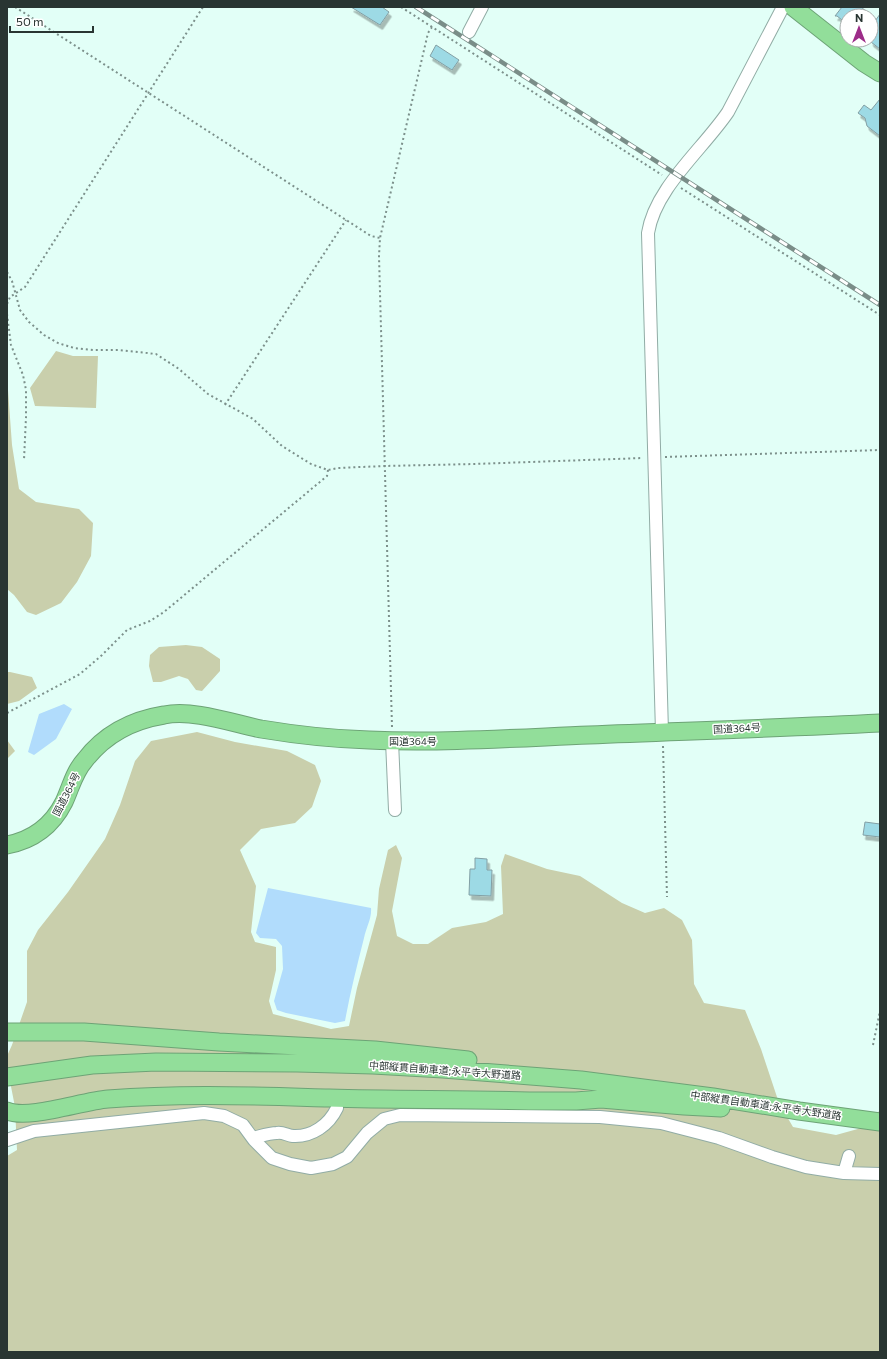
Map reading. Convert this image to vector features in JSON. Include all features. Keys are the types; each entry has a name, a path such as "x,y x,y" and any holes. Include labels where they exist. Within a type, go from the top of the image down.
{"highway":[{"path":"793,7 864,63 880,73"},
{"name":"国道364号","path":"7,845 20,842 34,836 46,827 56,816 64,802 74,777 84,760 99,744 113,733 125,727 149,718 167,714 204,716 297,735 350,740 392,741 439,741 880,723"},
{"path":"7,1032 84,1032 219,1042 374,1058"},
{"name":"中部縦貫自動車道;永平寺大野道路","path":"11,1076 99,1065 156,1062 374,1058 443,1069 581,1080 713,1097 880,1122"},
{"path":"7,1111 28,1114 81,1103 127,1097 218,1096 462,1099 529,1102 601,1099 684,1106 799,1111"}],"street":[{"path":"469,32 482,7"},
{"path":"662,732 648,233 653,213 672,182 720,124 728,112 783,7"},
{"path":"392,741 394,810"},
{"path":"253,1138 278,1132 292,1136 305,1136 321,1128 332,1118 336,1108"},
{"path":"7,1140 34,1130 204,1113 224,1116 243,1125 272,1158 290,1164 311,1168 333,1164 346,1157 367,1133 384,1119 400,1114 600,1117 661,1123 719,1138 772,1157 806,1166 844,1173 880,1174"},
{"path":"844,1173 849,1156"}],"path":[{"path":"15,7 371,236 380,238"},
{"path":"7,304 10,297 24,287 203,7"},
{"path":"401,7 880,315"},
{"path":"392,741 384,466 379,256 380,238 428,33 432,26"},
{"path":"225,405 346,220"},
{"path":"7,272 12,281 20,310 29,322 44,335 58,343 74,348 119,350 156,354 180,369 208,394 225,405 240,411 253,419 282,446 311,464 328,470 338,468 384,466 880,450"},
{"path":"7,314 11,345 23,375 26,390 24,460"},
{"path":"7,713 80,674 102,655 126,630 150,621 164,612 315,486 326,476 328,470"},
{"path":"662,732 667,897"},
{"path":"873,1045 880,1012"}],"green space":[{"path":"56,351 73,356 98,356 96,408 35,406 30,388"},
{"path":"7,376 12,445 19,489 36,502 79,509 93,523 91,556 77,582 61,603 36,615 27,612 14,595 7,589"},
{"path":"186,645 202,647 220,659 220,671 202,691 196,690 188,679 179,676 161,682 153,682 149,666 150,655 159,647"},
{"path":"7,672 32,677 37,688 19,701 7,704"},
{"path":"197,732 235,742 287,751 315,765 321,781 312,807 295,823 261,829 240,850 256,886 251,932 255,942 276,947 276,970 269,1001 273,1014 331,1029 349,1026 357,988 377,915 379,889 388,850 396,845 402,858 392,911 397,936 413,944 428,944 452,928 486,922 503,914 501,866 505,854 547,869 580,876 622,903 645,913 664,908 682,920 692,940 694,984 704,1003 745,1010 761,1049 779,1103 793,1127 836,1135 865,1127 880,1110 880,1352 7,1352 7,1156 17,1150 15,1107 7,1066 7,1056 27,1002 27,951 38,930 68,892 105,839 120,805 135,761 151,741"},
{"path":"7,740 15,751 7,759"}],"water":[{"path":"64,704 72,709 56,739 34,755 28,752 39,714"},
{"path":"268,888 371,908 370,919 356,969 345,1021 335,1023 277,1010 274,1001 283,969 282,946 276,939 260,938 256,933"}],"building":[{"path":"351,7 382,7 389,12 380,25"},
{"path":"861,7 862,8 841,8"},
{"path":"839,11 839,18 835,16"},
{"path":"880,14 880,49 879,48"},
{"path":"436,45 459,60 452,70 430,56"},
{"path":"880,99 880,136 867,126 865,118 858,113 864,105 871,110"},
{"path":"865,822 880,824 880,837 863,835"},
{"path":"475,858 487,859 487,870 492,870 491,896 469,895 470,869 475,869"}],"railway":[{"path":"416,7 880,305"}]}
